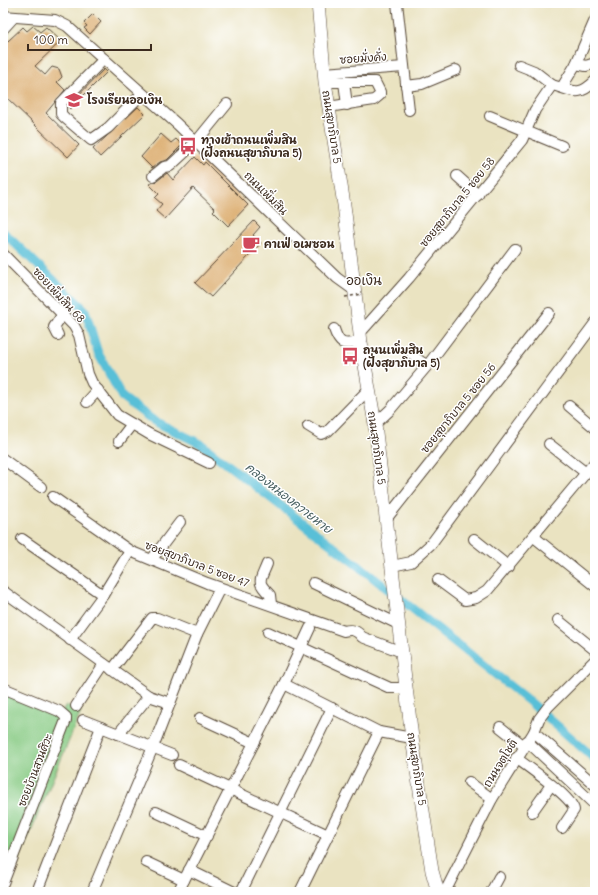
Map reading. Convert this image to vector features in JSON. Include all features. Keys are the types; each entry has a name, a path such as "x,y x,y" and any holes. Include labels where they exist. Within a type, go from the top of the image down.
{"main road":[{"name":"ถนนสุขาภิบาล 5","path":"318,3 324,77 344,205 360,338 375,424 412,738 432,871 438,892"}],"street":[{"path":"397,3 408,110"},
{"name":"ถนนเพิ่มสิน","path":"3,16 55,20 62,22 196,142 354,294"},
{"path":"3,29 14,17"},
{"name":"ซอยสุขาภิบาล 5 ซอย 58","path":"360,338 522,140 525,130 535,110 576,64 595,20"},
{"path":"104,59 61,103 61,114 65,118 91,140 108,128 142,94"},
{"path":"576,64 586,66 595,63"},
{"path":"519,65 534,71 557,86 574,92 586,90 595,81"},
{"name":"ซอยมั่งคั่ง","path":"324,77 404,67"},
{"path":"406,86 422,84 456,70"},
{"path":"324,77 344,82 375,82 380,92 380,95 374,100 328,107"},
{"path":"344,82 348,105"},
{"path":"153,176 164,167 170,166 196,142 227,104"},
{"path":"490,116 562,146"},
{"path":"457,176 478,195"},
{"path":"375,424 390,410 427,366 515,249"},
{"name":"ซอยเพิ่มสิน 68","path":"3,254 63,314 79,335 88,374 117,415 149,434 209,463"},
{"name":"ซอยสุขาภิบาล 5 ซอย 56","path":"386,518 549,313"},
{"path":"58,335 54,328 63,314"},
{"path":"392,566 411,562 431,544 595,323"},
{"path":"334,329 338,341 342,344 360,338"},
{"path":"412,355 427,366"},
{"path":"308,426 321,434 328,430 369,389"},
{"path":"87,402 98,390"},
{"path":"569,406 595,428"},
{"path":"119,441 132,424"},
{"path":"549,444 586,473"},
{"path":"3,459 41,487"},
{"path":"438,580 459,597 470,599 487,591 534,537 595,462"},
{"name":"ซอยสุขาภิบาล 5 ซอย 47","path":"53,497 130,551 220,588 271,604 344,631 351,629 358,632 362,637 402,652"},
{"path":"152,559 180,522"},
{"path":"534,537 595,586"},
{"path":"22,539 103,595"},
{"path":"474,539 509,566"},
{"path":"70,640 103,595 130,551"},
{"path":"267,564 260,583 261,587 270,595 271,604"},
{"path":"313,582 398,624"},
{"path":"92,892 153,747 196,634 220,588"},
{"path":"3,591 149,696 170,703"},
{"path":"76,706 108,667 152,618 158,618 196,634"},
{"path":"558,620 595,650"},
{"path":"178,892 284,684 310,628"},
{"path":"268,632 390,688 407,688"},
{"name":"ถนนจตุโชติ","path":"445,892 492,799 516,758 534,732 539,719 548,707 595,660"},
{"path":"284,684 379,732 412,738"},
{"name":"ซอยบ้านสวนศิวะ","path":"3,688 59,712 66,717 66,724 3,884"},
{"path":"118,734 149,696"},
{"path":"241,892 332,708"},
{"path":"200,718 254,743"},
{"path":"83,720 172,755"},
{"path":"38,889 101,727"},
{"path":"500,727 526,744 595,805"},
{"path":"300,892 379,732"},
{"path":"534,732 595,785"},
{"path":"516,758 551,785 574,807 574,810 562,828"},
{"path":"179,765 328,835"},
{"path":"469,782 492,799"},
{"path":"532,812 551,785"},
{"path":"156,812 207,836"},
{"path":"146,862 184,880"},
{"path":"189,870 234,892"},
{"path":"491,892 499,877"}],"green space":[{"path":"3,693 59,717 66,705 81,712 6,890 9,892 3,892"}],"building":[{"path":"93,14 101,22 90,34 84,28 87,26 84,23"},
{"path":"33,26 40,32 46,27 61,41 35,66 45,75 52,67 59,69 62,77 57,82 65,90 46,113 79,145 68,157 4,95 7,92 3,87 3,36 8,41 23,27 27,31"},
{"path":"104,69 107,72 70,109 68,106"},
{"path":"138,107 145,114 100,157 93,149"},
{"path":"161,134 171,143 176,139 182,145 167,160 160,162 152,168 141,157"},
{"path":"195,157 203,165 205,162 248,205 228,226 213,211 215,209 193,188 165,219 156,211 162,204 155,198 159,194 149,184 157,181 167,173 173,180"},
{"path":"254,221 260,227 253,235 261,243 211,297 195,283"}],"waterway":[{"name":"คลองหนองควายหาย","path":"3,232 85,310 98,353 122,397 154,421 201,444 365,571 530,702 595,759"}],"place":[{"name":"โรงเรียนออเงิน","path":"74,100"},
{"name":"ทางเข้าถนนเพิ่มสิน (ฝั่งถนนสุขาภิบาล 5)","path":"188,146"},
{"name":"คาเฟ่ อเมซอน","path":"251,244"},
{"name":"ถนนเพิ่มสิน (ฝั่งสุขาภิบาล 5)","path":"350,356"}],"district":[{"name":"ออเงิน","path":"364,280"}]}
